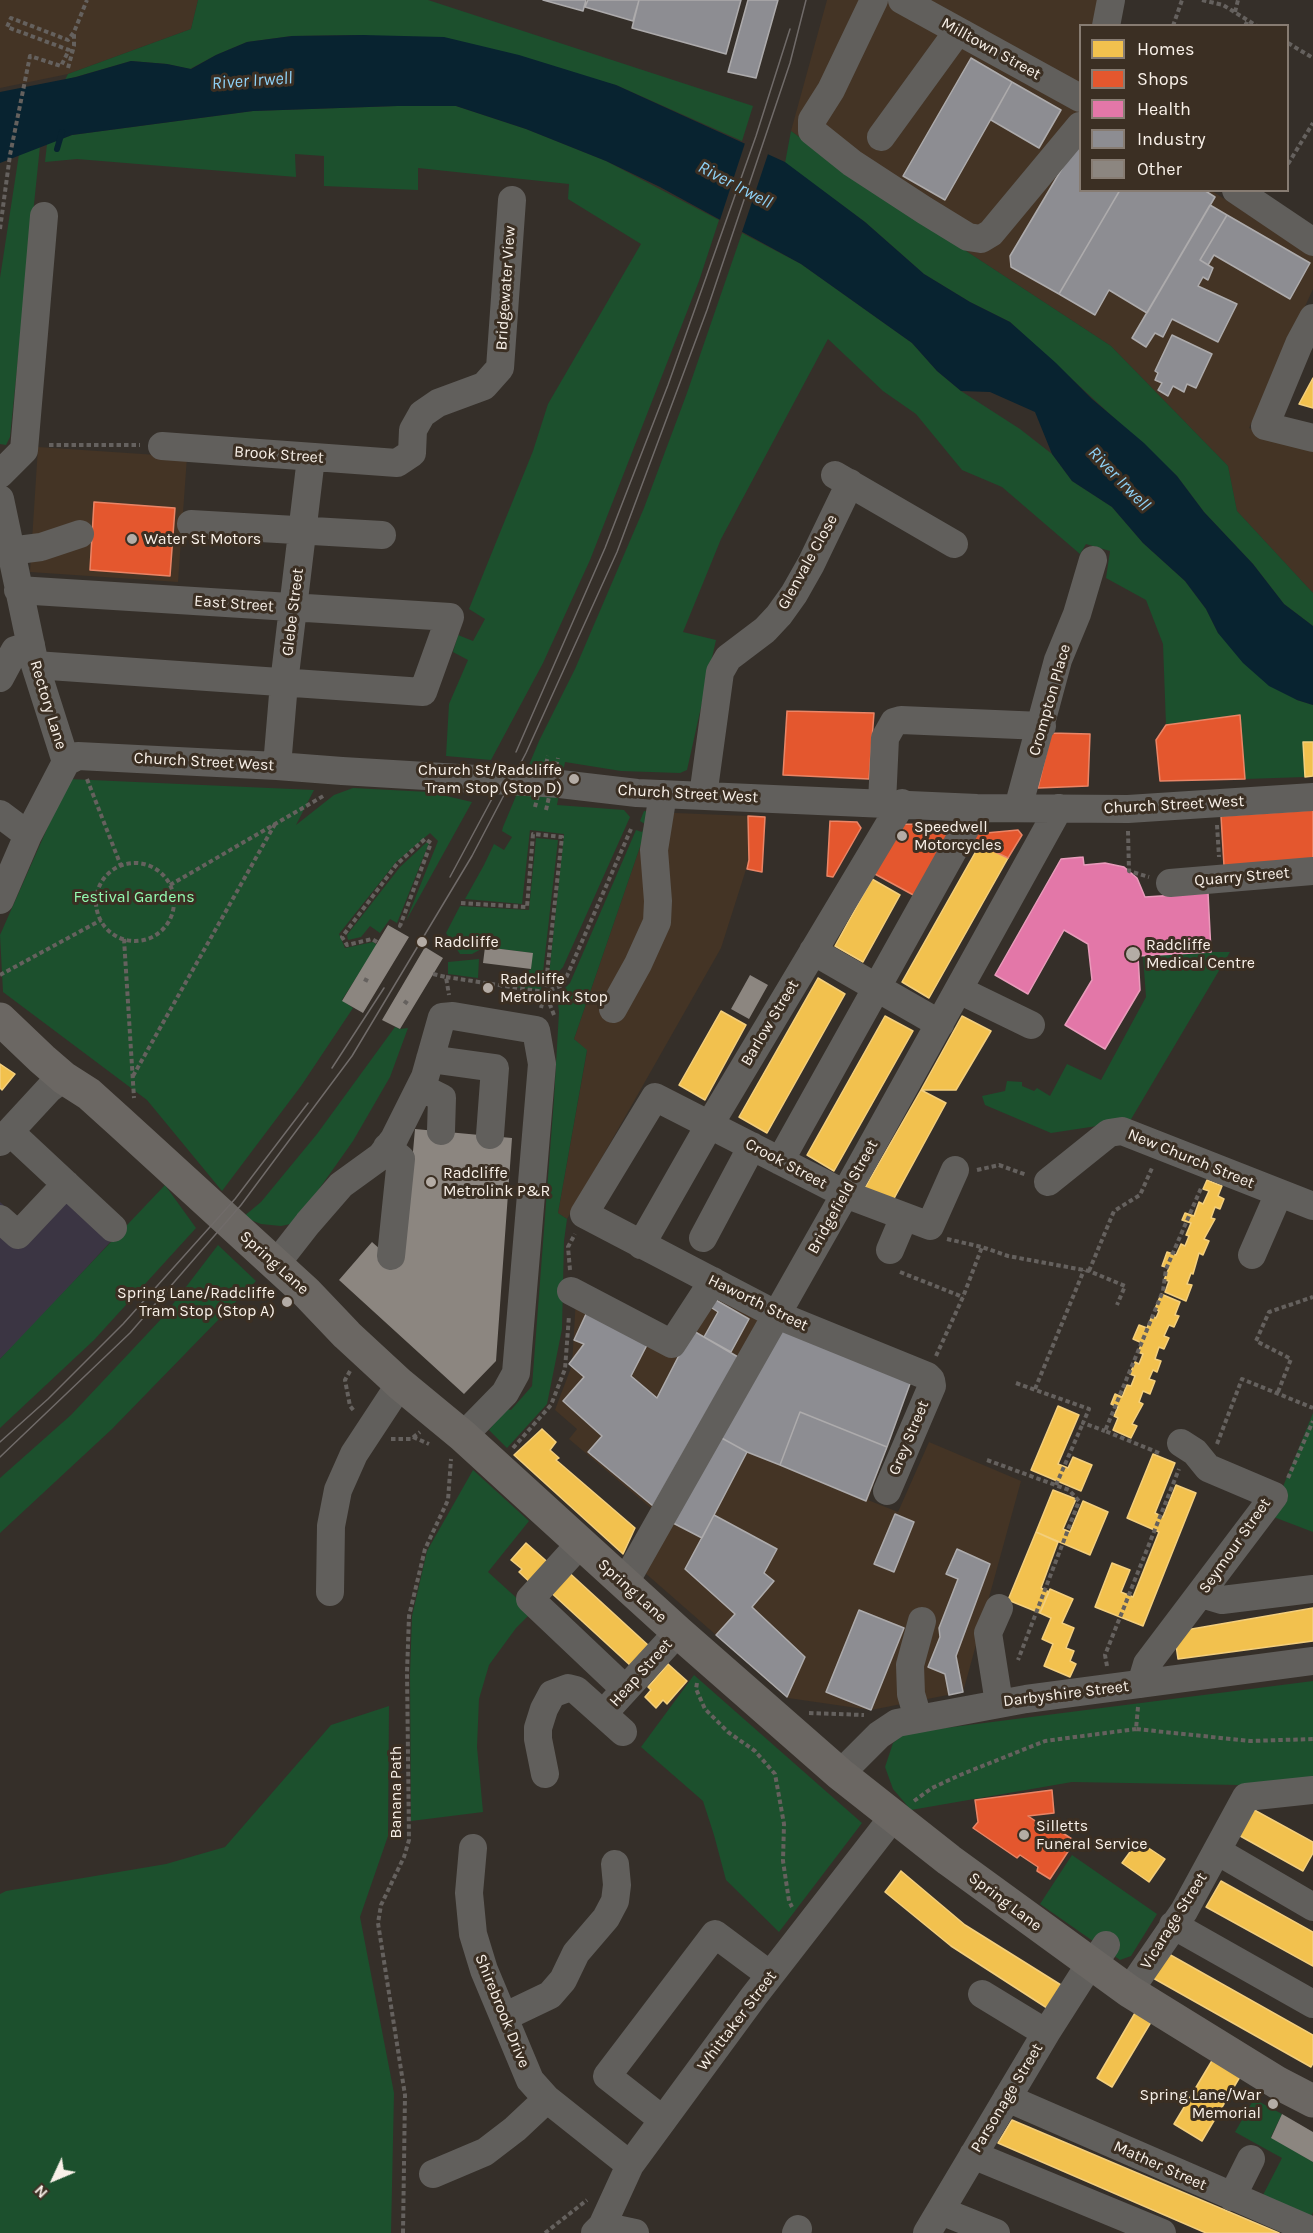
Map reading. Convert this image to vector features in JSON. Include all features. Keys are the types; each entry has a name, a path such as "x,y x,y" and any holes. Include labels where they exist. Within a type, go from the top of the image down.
{"main road":[{"name":"Spring Lane","path":"0,1019 64,1078 89,1094 276,1264 400,1384 457,1447 496,1466 624,1584 840,1774 893,1817 1096,1958 1129,1991 1278,2083 1313,2101"}],"street":[{"path":"874,0 831,90 813,120 812,131 852,163 924,210 968,237 981,239 991,233 1079,127"},
{"name":"Milltown Street","path":"902,0 1079,98"},
{"path":"1106,24 1111,0"},
{"path":"881,137 958,31"},
{"path":"1239,192 1313,242"},
{"name":"Bridgewater View","path":"397,463 412,453 413,430 422,414 438,403 484,386 500,368 512,200"},
{"path":"0,474 24,450 44,216"},
{"path":"1313,318 1306,345 1265,426 1313,438"},
{"name":"Brook Street","path":"162,446 397,463"},
{"name":"Glebe Street","path":"278,765 284,683 311,458"},
{"name":"Glenvale Close","path":"703,796 720,672 728,658 765,630 794,594 811,564 843,479 922,537 954,544"},
{"name":"Rectory Lane","path":"0,499 33,655 72,759 28,835 0,900"},
{"path":"191,524 382,535"},
{"path":"10,551 41,547 80,534"},
{"name":"Crompton Place","path":"1018,808 1042,726 1060,679 1058,660 1075,590 1093,560"},
{"name":"East Street","path":"18,590 450,617 423,692 284,683"},
{"path":"0,678 15,650 33,655 284,683"},
{"path":"892,803 885,738 894,722 901,720 1042,726"},
{"name":"Church Street West","path":"72,759 278,765 560,784 663,794 977,808 1128,809 1313,797"},
{"path":"613,1009 638,964 657,921 658,901 654,850 663,794"},
{"name":"Barlow Street","path":"641,1245 813,951 892,803"},
{"path":"780,1161 977,808"},
{"name":"Bridgefield Street","path":"624,1584 845,1194 1059,808"},
{"path":"0,814 28,835"},
{"name":"Quarry Street","path":"1170,883 1313,871"},
{"path":"813,951 940,1024"},
{"path":"959,990 1031,1025"},
{"path":"276,1264 341,1185 381,1156 394,1139 420,1087 442,1017 453,1016 536,1030 542,1064 516,1373 505,1393 457,1447"},
{"path":"430,1059 495,1068 490,1136"},
{"path":"64,1078 49,1089 5,1137 66,1184 113,1228"},
{"path":"420,1087 442,1098 441,1131"},
{"name":"Crook Street","path":"584,1214 655,1097 845,1194 917,1222"},
{"name":"New Church Street","path":"1048,1182 1109,1133 1122,1131 1313,1206"},
{"path":"703,1238 752,1146"},
{"path":"387,1147 400,1159 392,1256"},
{"path":"890,1250 917,1222 955,1170"},
{"path":"0,1219 18,1235 66,1184"},
{"path":"1252,1255 1279,1193"},
{"name":"Haworth Street","path":"584,1214 777,1315 929,1381"},
{"path":"571,1291 672,1344 713,1281"},
{"name":"Grey Street","path":"887,1491 929,1381"},
{"path":"330,1592 331,1526 338,1490 354,1454 400,1384"},
{"name":"Seymour Street","path":"1141,1684 1147,1664 1274,1496 1179,1456"},
{"path":"580,1544 530,1599 625,1689"},
{"path":"1202,1594 1222,1600 1313,1589"},
{"path":"999,1608 988,1633 1012,1701"},
{"path":"908,1721 911,1694 910,1665 922,1621"},
{"name":"Heap Street","path":"545,1774 538,1728 552,1694 568,1688 576,1690 613,1723 625,1689 678,1632"},
{"name":"Darbyshire Street","path":"840,1774 879,1735 908,1721 1012,1701 1313,1661"},
{"name":"Vicarage Street","path":"1129,1991 1184,1911 1246,1797 1313,1790"},
{"name":"Whittaker Street","path":"599,2229 630,2165 770,1975 893,1817"},
{"name":"Shirebrook Drive","path":"473,1848 470,1893 473,1934 484,1970 530,2080 547,2099 630,2165"},
{"path":"1217,1851 1310,1899"},
{"path":"504,2017 550,1995 562,1980 576,1953 606,1918 615,1900 617,1885 615,1864"},
{"path":"1173,1925 1313,2004"},
{"path":"663,2120 607,2076 715,1934 770,1975"},
{"name":"Parsonage Street","path":"934,2222 1046,2033 1096,1958"},
{"path":"982,1994 1046,2033"},
{"name":"Mather Street","path":"1007,2098 1313,2231"},
{"path":"433,2174 485,2152 515,2129 547,2099"},
{"path":"973,2155 1162,2233"},
{"path":"1232,2197 1251,2159"},
{"path":"934,2222 996,2233"},
{"path":"599,2229 635,2233"}],"path":[{"path":"0,229 10,155 30,56 61,66 69,50 7,27 11,18 68,40 74,32 87,0"},
{"path":"1174,24 1182,0"},
{"path":"1202,0 1223,5 1254,24"},
{"path":"1235,12 1238,0"},
{"path":"1246,24 1248,20"},
{"path":"68,68 74,46 74,32"},
{"path":"1289,44 1313,58"},
{"path":"1289,161 1313,123"},
{"path":"24,450 35,445 162,446"},
{"path":"535,807 548,756"},
{"path":"546,810 558,758"},
{"path":"72,759 121,866"},
{"path":"170,885 326,795 342,771"},
{"path":"1216,804 1220,879"},
{"path":"1128,809 1129,871 1170,883"},
{"path":"133,1076 275,824"},
{"path":"461,903 526,907 532,834 562,837 545,992 536,1030"},
{"path":"377,942 372,939 347,945 342,937 397,864 425,839 430,843 400,926 403,927"},
{"path":"140,863 152,867 163,874 170,885 173,904 168,922 160,932 149,938 136,941 124,939 112,933 97,913 98,887 105,876 121,866 140,863"},
{"path":"0,975 101,920"},
{"path":"120,1122 134,1099 124,939"},
{"path":"446,977 545,992"},
{"path":"364,979 370,982"},
{"path":"1035,1389 1114,1211 1140,1195 1161,1146"},
{"path":"955,1170 981,1170 999,1165 1048,1182"},
{"path":"1105,1431 1163,1291 1166,1269 1210,1166"},
{"path":"496,1466 551,1405 565,1369 571,1291 568,1247 584,1214"},
{"path":"917,1222 945,1239 982,1247 1008,1256 1087,1271 1125,1286 1117,1305"},
{"path":"929,1381 982,1247"},
{"path":"890,1250 889,1269 911,1275 963,1297"},
{"path":"1278,1392 1291,1359 1256,1341 1269,1312 1313,1297"},
{"path":"1112,1688 1105,1656 1179,1456 1242,1378 1313,1408"},
{"path":"1016,1383 1089,1409 1056,1485"},
{"path":"1274,1496 1290,1476 1313,1421"},
{"path":"1083,1423 1179,1456"},
{"name":"Banana Path","path":"403,2233 405,2095 378,1923 381,1905 404,1857 409,1840 407,1672 409,1616 425,1550 447,1500 449,1462 457,1447"},
{"path":"987,1460 1069,1490 1079,1501 1017,1664 1012,1701"},
{"path":"707,1658 699,1671 696,1689 705,1709 728,1732 755,1751 775,1774 784,1824 783,1861 789,1900 805,1932"},
{"path":"1136,1729 1141,1684"},
{"path":"800,1712 865,1715 908,1721"},
{"path":"893,1817 932,1788 1045,1741 1136,1729 1250,1741 1313,1739"},
{"path":"544,2233 599,2190 619,2191"}],"shaded area":[{"path":"0,0 198,0 191,29 68,74 0,88"},
{"path":"827,0 1107,0 1101,24 1079,24 1079,192 1214,192 1313,256 1313,289 1249,428 1313,449 1313,593 1237,511 1228,466 1111,346 864,184 791,131"},
{"path":"38,447 187,457 178,582 30,572"},
{"path":"652,812 748,816 749,860 721,948 567,1219 558,1213 587,1051 574,1039"},
{"path":"65,1194 112,1240 0,1359 0,1202 31,1231"},
{"path":"714,1291 761,1317 652,1509 569,1439 577,1429 555,1410 572,1365 576,1298 678,1355"},
{"path":"911,1381 868,1500 898,1512 929,1442 1021,1481 963,1692 871,1710 788,1698 644,1572 718,1436"}],"green space":[{"path":"198,0 428,0 753,106 742,141 616,85 363,35 292,36 247,42 190,69 167,64 131,61 65,80 68,74 191,29"},
{"path":"456,106 526,129 606,161 719,220 699,281 590,560 543,663 491,760 446,756 449,704 468,660 453,652 458,635 473,641 485,619 469,609 533,451 548,404 641,244 568,199 569,184 418,168 418,190 324,186 324,156 295,154 296,177 77,159 45,162 47,144 72,135 253,111"},
{"path":"791,131 864,184 1111,346 1228,466 1237,511 1313,593 1313,626 1284,604 1253,564 1204,512 1177,476 1010,322 970,302 924,274 865,222 785,163"},
{"path":"40,146 10,437 6,445 0,444 0,278 19,154"},
{"path":"742,233 801,264 912,343 937,371 961,391 1020,429 1052,454 1072,481 1112,507 1143,543 1185,581 1206,609 1218,633 1297,700 1313,705 1313,742 1303,743 1305,777 1245,779 1240,715 1166,725 1163,644 1146,600 1106,578 1110,551 1086,544 1080,554 1002,487 962,470 916,414 883,391 828,339 721,539 683,632 716,640 687,770 680,773 621,771 565,762 557,805 624,810 630,817 563,967 548,984 564,834 530,830 522,904 465,899 494,844 504,850 512,837 502,831 503,827 539,741 575,669 644,508 687,393"},
{"name":"Festival Gardens","path":"69,779 314,790 296,825 334,795 353,788 429,792 472,802 406,921 438,841 430,833 396,862 339,934 345,948 373,942 377,945 342,1000 353,1008 301,1086 222,1191 147,1100 3,992 0,935"},
{"path":"644,811 652,812 574,1039 587,1050 558,1213 567,1219 564,1241 562,1329 547,1404 507,1448 489,1430 506,1409 511,1410 532,1386 554,1099 559,1012 557,996 570,983 636,830 642,832 645,824 640,821"},
{"path":"536,838 558,840 541,990 512,987 514,980 531,969 532,953 485,947 472,954 460,954 446,933 460,906 529,910"},
{"path":"427,842 429,843 397,923 390,919 380,933 370,926 361,937 348,940 347,935 400,867"},
{"path":"1230,952 1130,1121 1051,1133 985,1105 982,1096 1005,1091 1007,1081 1022,1082 1022,1086 1034,1091 1037,1088 1050,1096 1067,1064 1101,1080 1146,997 1143,956"},
{"path":"479,959 478,978 448,974 448,962"},
{"path":"395,1027 408,1028 390,1077 353,1141 295,1223 281,1226 261,1224 243,1217 261,1202 317,1134"},
{"path":"165,1185 196,1228 94,1340 0,1428 0,1359"},
{"path":"218,1245 256,1281 112,1429 0,1533 0,1478 71,1415 163,1317"},
{"path":"1313,1413 1313,1532 1271,1516"},
{"path":"473,1470 529,1521 488,1572 532,1612 516,1628 489,1665 479,1699 477,1747 483,1812 411,1821 412,1616 427,1551"},
{"path":"694,1675 862,1823 779,1932 726,1880 703,1801 641,1747"},
{"path":"1313,1681 1313,1778 1239,1785 1072,1782 911,1810 893,1789 885,1767 893,1743 906,1733"},
{"path":"389,1706 388,1836 360,1917 394,2093 391,2233 0,2233 0,1894 6,1891 166,1864 225,1847 331,1725"},
{"path":"1072,1855 1157,1914 1131,1956 1120,1960 1040,1904"},
{"path":"1254,2099 1282,2114 1271,2137 1313,2162 1313,2212 1311,2217 1263,2195 1282,2158 1235,2132"}],"water":[{"name":"River Irwell","path":"292,36 444,37 519,55 616,85 785,162 865,222 924,274 970,302 1010,322 1092,399 1144,443 1177,476 1204,512 1253,564 1284,604 1313,626 1313,705 1269,686 1243,663 1218,633 1206,609 1185,581 1143,543 1112,507 1072,481 1052,454 1035,412 990,392 961,391 937,371 912,343 801,264 660,187 606,161 526,129 456,106 397,106 253,111 72,135 0,163 0,92 76,77 131,61 191,69 247,42"}],"pier":[{"path":"746,140 769,151 741,235 719,223"}],"building: Homes":[{"path":"1313,378 1313,408 1299,404"},
{"path":"1303,742 1313,742 1313,776 1305,777"},
{"path":"980,844 1008,858 929,998 902,982"},
{"path":"872,879 900,895 863,962 835,946"},
{"path":"818,978 845,994 767,1133 739,1117"},
{"path":"721,1011 746,1025 705,1100 679,1085"},
{"path":"885,1016 913,1031 834,1171 807,1155"},
{"path":"962,1016 991,1031 956,1090 921,1090"},
{"path":"0,1064 15,1074 2,1090 0,1088"},
{"path":"921,1090 946,1103 891,1204 862,1193"},
{"path":"1207,1180 1222,1186 1218,1196 1224,1199 1220,1209 1215,1207 1211,1218 1215,1219 1204,1239 1209,1241 1203,1255 1199,1253 1193,1274 1191,1273 1187,1284 1192,1285 1186,1301 1165,1292 1169,1281 1164,1280 1169,1268 1162,1266 1167,1252 1176,1255 1181,1244 1185,1246 1189,1236 1186,1235 1191,1223 1182,1220 1185,1213 1194,1216 1199,1202 1203,1204 1209,1191 1203,1189"},
{"path":"1161,1294 1180,1302 1175,1315 1179,1316 1174,1327 1169,1325 1164,1336 1169,1338 1164,1349 1159,1347 1155,1359 1161,1361 1157,1372 1153,1370 1149,1379 1155,1381 1150,1394 1143,1391 1139,1402 1143,1404 1132,1424 1137,1426 1131,1438 1113,1430 1118,1418 1114,1416 1118,1407 1111,1404 1115,1394 1122,1397 1127,1385 1131,1386 1135,1376 1130,1374 1135,1362 1139,1364 1143,1354 1138,1352 1142,1343 1133,1339 1139,1325 1147,1328 1152,1316 1156,1318 1159,1311 1155,1309"},
{"path":"1058,1406 1079,1415 1058,1464 1068,1468 1073,1457 1092,1465 1081,1491 1031,1470"},
{"path":"542,1429 556,1442 550,1450 559,1458 556,1460 635,1528 623,1554 514,1455"},
{"path":"1153,1454 1175,1463 1155,1513 1163,1517 1176,1485 1196,1493 1143,1626 1095,1607 1112,1563 1130,1570 1121,1592 1133,1597 1159,1532 1127,1518"},
{"path":"1053,1490 1076,1499 1063,1529 1070,1532 1083,1501 1108,1512 1090,1555 1036,1532"},
{"path":"1036,1532 1058,1542 1041,1588 1049,1592 1040,1613 1008,1600"},
{"path":"526,1543 552,1566 534,1586 519,1572 522,1569 511,1560"},
{"path":"564,1568 649,1646 631,1666 546,1588"},
{"path":"1050,1589 1073,1599 1062,1623 1074,1628 1066,1648 1074,1651 1070,1661 1076,1664 1070,1677 1044,1666 1053,1644 1042,1639 1051,1618 1040,1613"},
{"path":"1313,1608 1313,1641 1178,1659 1176,1645 1186,1630"},
{"path":"668,1664 687,1681 667,1704 663,1700 656,1708 645,1697 651,1690 648,1687"},
{"path":"1247,1806 1313,1842 1313,1853 1303,1871 1233,1832"},
{"path":"1138,1841 1165,1859 1149,1882 1122,1863"},
{"path":"901,1871 965,1925 1061,1985 1047,2008 951,1946 885,1892"},
{"path":"1221,1881 1313,1932 1313,1966 1206,1907"},
{"path":"1167,1953 1313,2035 1311,2067 1153,1978"},
{"path":"1135,2013 1151,2022 1112,2087 1097,2078"},
{"path":"1213,2059 1241,2075 1202,2141 1174,2124"},
{"path":"1012,2120 1279,2233 1206,2233 998,2143"}],"building: Shops":[{"name":"Water St Motors","path":"94,502 175,508 170,576 90,570"},
{"path":"787,711 874,713 869,779 783,775"},
{"path":"1240,715 1245,779 1160,781 1156,740 1166,725"},
{"path":"1051,733 1090,734 1088,786 1038,788"},
{"path":"1313,810 1313,861 1224,866 1221,816"},
{"path":"748,816 765,817 762,872 747,869 749,860"},
{"path":"830,821 857,822 861,828 833,877 827,876"},
{"path":"899,824 950,825 953,833 917,897 873,873"},
{"path":"1018,830 1022,835 1008,858 972,841 975,834"},
{"name":"Silletts Funeral Service","path":"1052,1790 1054,1813 1028,1816 1043,1826 1046,1822 1075,1841 1050,1879 1037,1871 1038,1867 1020,1855 1017,1858 973,1828 978,1822 975,1800"}],"building: Health":[{"name":"Radcliffe Medical Centre","path":"1083,857 1084,865 1105,863 1124,867 1137,878 1145,897 1208,893 1211,952 1138,956 1140,990 1105,1049 1065,1025 1092,980 1088,944 1064,930 1028,994 995,975 1061,859"}],"building: Industry":[{"path":"543,0 586,0 583,11"},
{"path":"588,0 639,0 633,21 585,7"},
{"path":"639,0 741,0 726,54 632,28"},
{"path":"748,0 778,0 756,78 728,72"},
{"path":"971,58 1012,82 945,200 903,176"},
{"path":"1012,82 1061,110 1039,148 991,120"},
{"path":"1076,145 1079,147 1079,192 1119,192 1059,294 1011,267 1010,256"},
{"path":"1119,192 1207,192 1215,197 1147,313 1109,290 1095,315 1059,294"},
{"path":"1210,205 1227,215 1200,260 1213,268 1208,280 1203,277 1198,286 1237,304 1218,342 1172,319 1163,337 1155,333 1146,347 1132,338"},
{"path":"1227,215 1310,263 1290,299 1214,255 1208,265 1200,260"},
{"path":"1172,335 1212,354 1196,388 1187,384 1184,392 1173,386 1168,396 1158,390 1162,383 1155,380 1158,373 1155,371"},
{"path":"714,1299 749,1319 731,1352 704,1337 718,1312 709,1306"},
{"path":"587,1312 647,1345 631,1376 657,1398 692,1330 738,1357 653,1506 588,1452 602,1436 563,1401 584,1377 569,1364 584,1344 574,1340"},
{"path":"780,1328 911,1381 887,1447 800,1412 780,1465 747,1452 718,1436"},
{"path":"800,1412 887,1447 866,1501 780,1465"},
{"path":"718,1436 747,1452 702,1538 673,1523"},
{"path":"895,1514 914,1522 894,1572 874,1564"},
{"path":"714,1515 777,1549 764,1573 774,1581 752,1607 805,1657 787,1697 716,1635 735,1614 685,1569"},
{"path":"957,1549 990,1564 956,1656 963,1692 949,1695 945,1674 928,1667 940,1637 939,1628 958,1579 946,1574"},
{"path":"859,1610 904,1628 871,1710 826,1692"}],"building: Other":[{"path":"388,925 409,937 363,1013 342,1001"},
{"path":"425,947 443,958 400,1029 382,1020"},
{"path":"485,947 533,953 531,969 483,963"},
{"path":"750,975 768,985 749,1019 731,1009"},
{"path":"415,1129 512,1138 496,1361 464,1394 339,1280 372,1242 381,1250 410,1185"},
{"path":"1282,2114 1313,2132 1313,2162 1271,2138"}],"waterway":[{"path":"57,149 62,132"}],"tram line":[{"path":"0,1457 130,1333 241,1205 352,1056 472,856 526,753 617,552 707,310 790,63 806,0"},
{"path":"516,752 605,548 668,385 756,136 790,29"},
{"path":"450,877 501,782"},
{"path":"332,1068 384,988"},
{"path":"0,1442 48,1399 123,1324 235,1199 308,1103"}],"place":[{"name":"Water St Motors","path":"132,539"},
{"name":"Church St/Radcliffe Tram Stop (Stop D)","path":"574,779"},
{"name":"Speedwell Motorcycles","path":"902,836"},
{"name":"Radcliffe","path":"422,942"},
{"name":"Radcliffe Medical Centre","path":"1133,954"},
{"name":"Radcliffe Metrolink Stop","path":"488,988"},
{"name":"Radcliffe Metrolink P&R","path":"431,1182"},
{"name":"Spring Lane/Radcliffe Tram Stop (Stop A)","path":"287,1302"},
{"name":"Silletts Funeral Service","path":"1024,1835"},
{"name":"Spring Lane/War Memorial","path":"1273,2104"}]}
